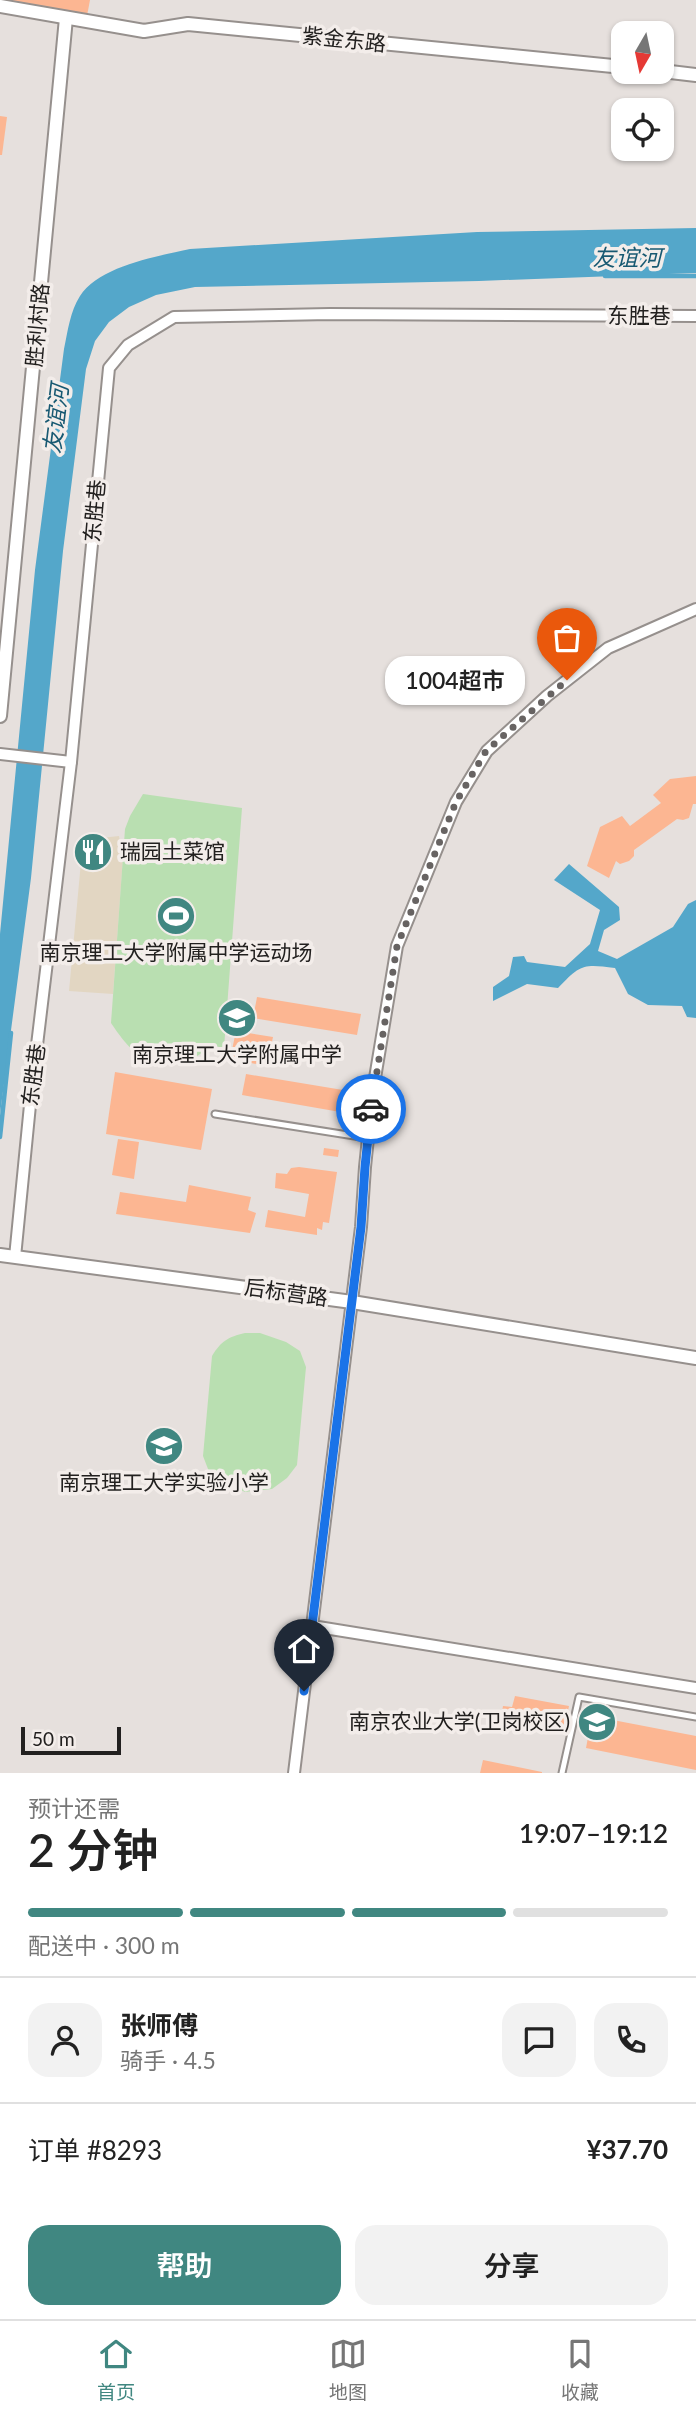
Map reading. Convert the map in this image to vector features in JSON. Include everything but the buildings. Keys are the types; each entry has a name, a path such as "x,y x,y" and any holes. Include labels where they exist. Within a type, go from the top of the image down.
{"street":[{"name":"紫金东路","path":"0,6 144,31 188,24 611,66"},
{"name":"胜利村路","path":"0,716 66,18"},
{"path":"674,72 696,75"},
{"name":"东胜巷","path":"15,1256 71,762 109,368 128,345 174,317 330,314 696,316"},
{"path":"294,1773 361,1227 373,1090 397,946 456,802 486,751 547,696 608,648 696,609"},
{"path":"0,754 71,762"},
{"name":"后标营路","path":"0,1255 352,1302 696,1358"},
{"path":"312,1626 696,1688"}],"lane":[{"path":"215,1114 368,1138"},
{"path":"562,1773 579,1697 696,1717"}],"shaded area":[{"path":"119,836 123,858 113,994 69,991 83,840"}],"green space":[{"name":"南京理工大学附属中学运动场","path":"143,794 242,808 224,1048 210,1045 201,1054 179,1061 158,1061 141,1056 126,1044 111,1023 125,829"},
{"path":"245,1333 260,1333 286,1342 300,1351 306,1367 297,1465 287,1478 272,1489 245,1492 216,1479 203,1456 212,1356 226,1340"}],"water":[{"path":"696,228 696,273 195,287 156,295 129,307 109,322 95,341 86,369 63,551 31,878 0,1114 0,934 35,570 64,349 72,315 80,296 101,277 115,270 146,259 190,249 477,232"},
{"path":"569,864 619,907 620,920 604,930 598,951 617,959 673,927 688,904 696,900 696,1018 687,1017 682,1006 648,1005 628,994 615,968 604,967 589,966 578,970 558,988 527,984 493,1001 493,987 509,976 513,957 524,956 527,962 565,967 590,944 600,910 554,880"}],"waterway":[{"name":"友谊河","path":"605,276 696,276"},
{"name":"友谊河","path":"0,1137 11,1033"}],"way so far":[{"path":"371,1109 397,946 456,802 486,751 567,680"}],"place":[{"name":"1004超市","path":"567,680"},
{"name":"瑞园土菜馆","path":"93,852"},
{"name":"南京理工大学附属中学运动场","path":"176,916"},
{"name":"南京理工大学附属中学","path":"237,1018"},
{"name":"南京理工大学实验小学","path":"164,1446"},
{"name":"南京农业大学(卫岗校区)","path":"597,1722"}],"route":[{"path":"304,1691 361,1227 371,1109"}]}
